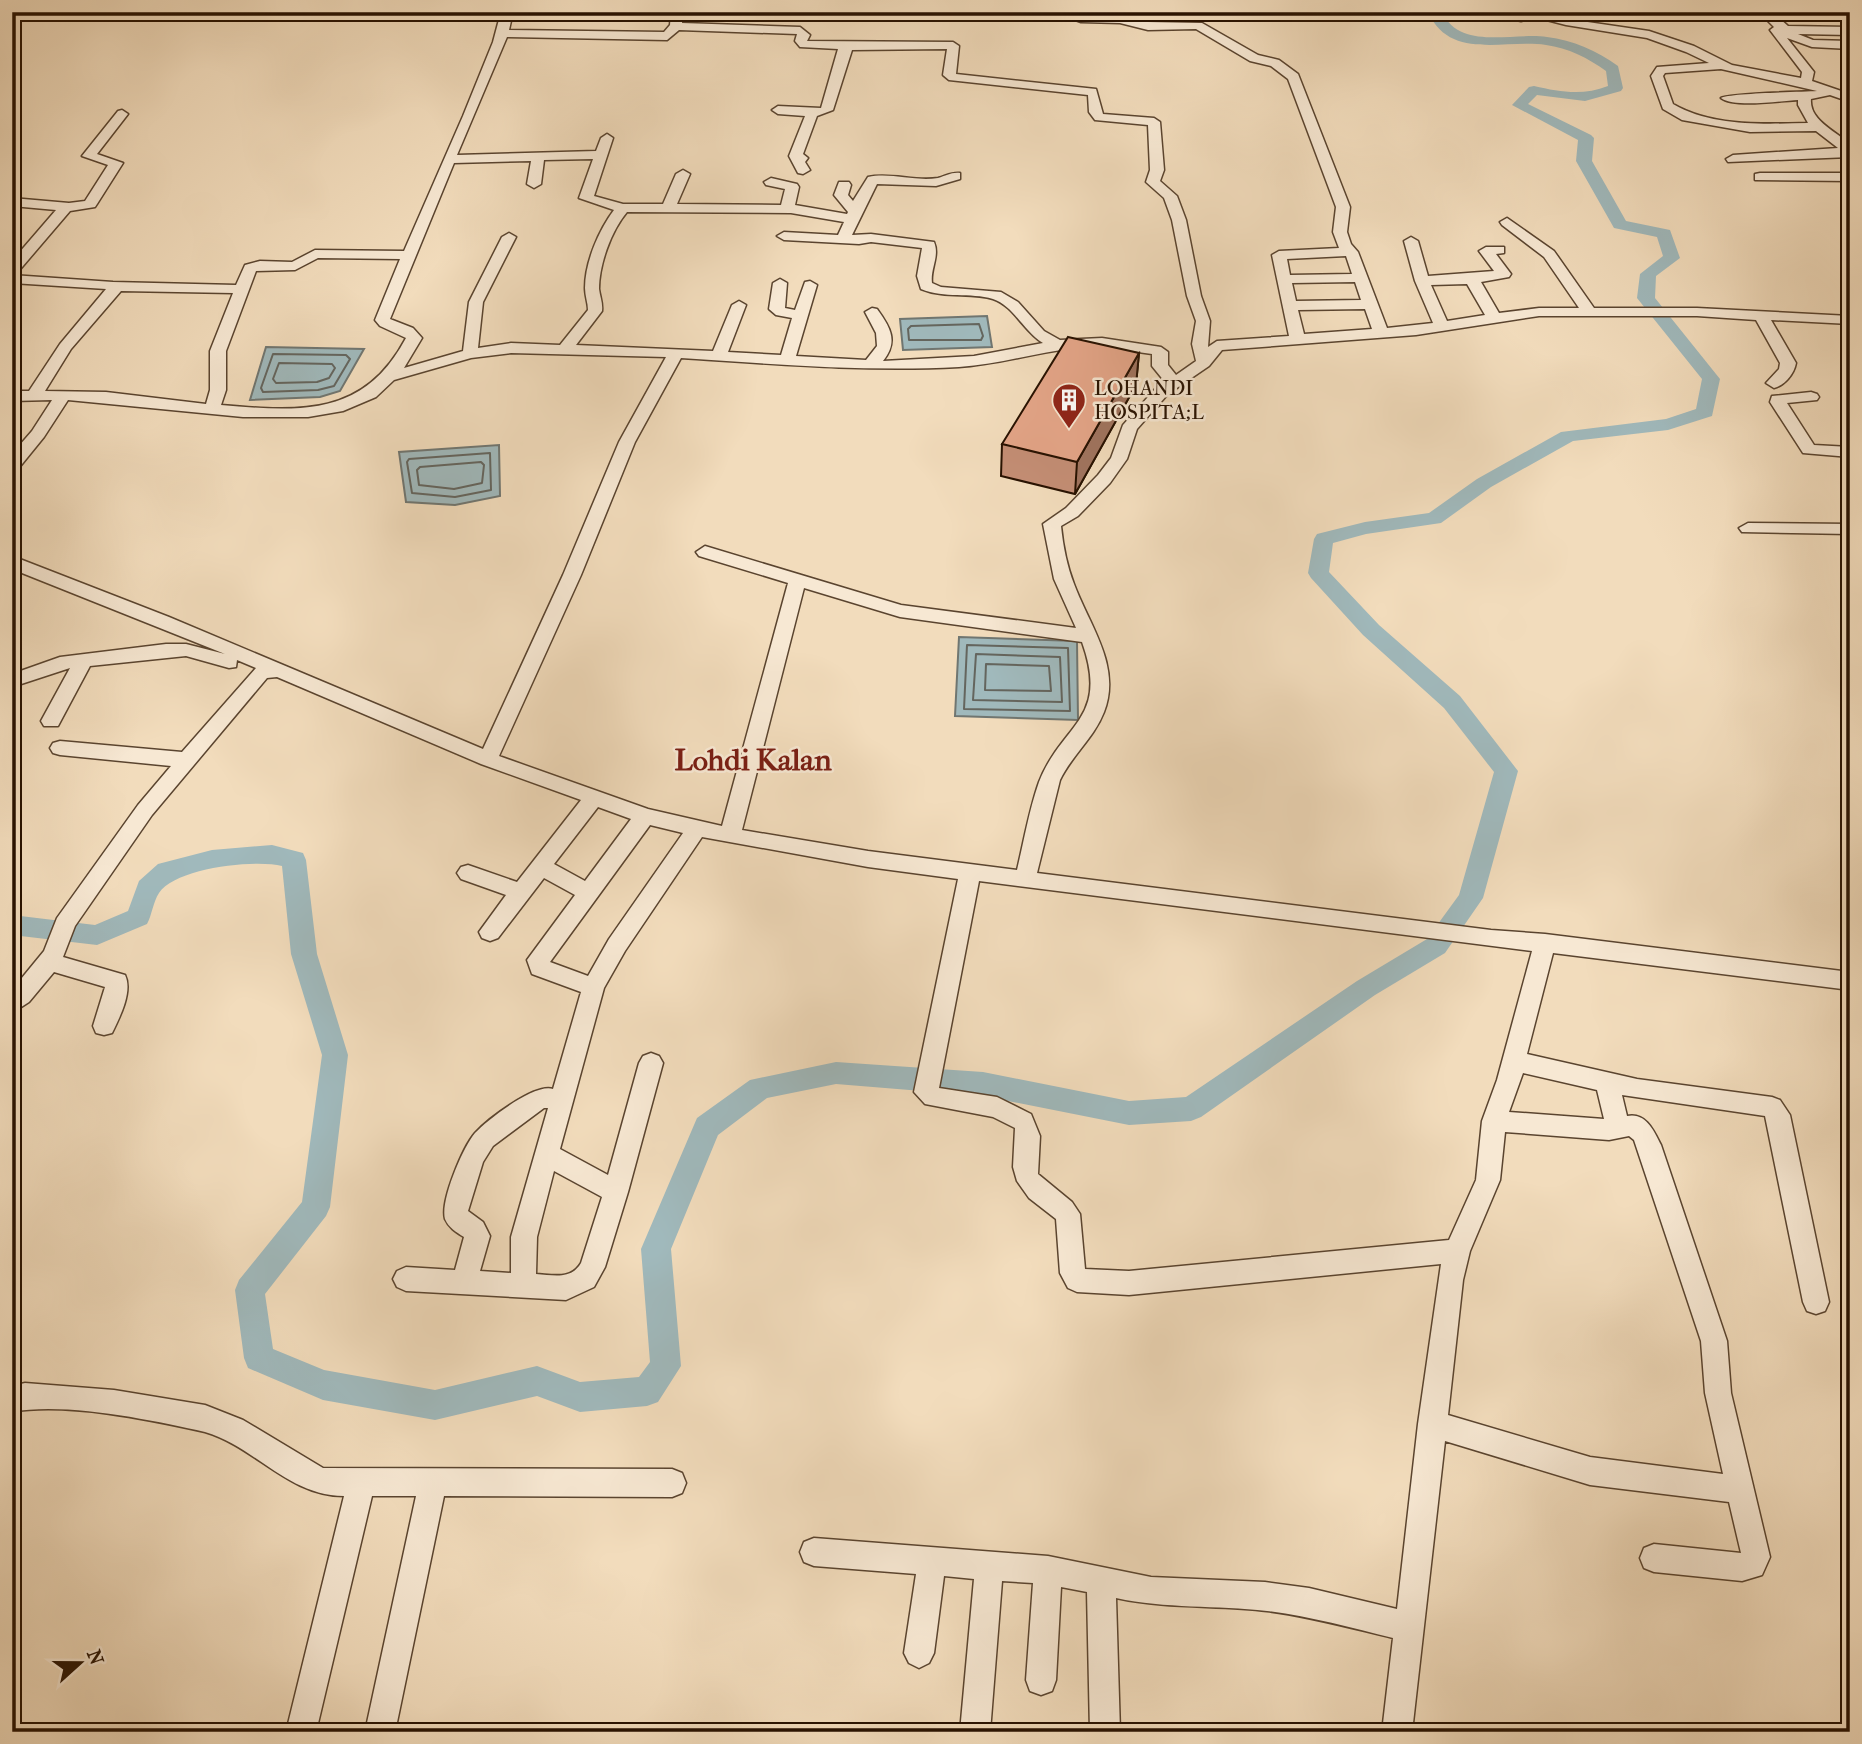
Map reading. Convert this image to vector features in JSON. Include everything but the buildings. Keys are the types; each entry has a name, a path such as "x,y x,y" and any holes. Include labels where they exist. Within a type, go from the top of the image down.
{"street":[{"path":"12,19 19,12"},
{"path":"12,396 119,397 212,409 264,412 323,409 362,398 387,377 414,338 409,331 391,326 382,320 461,130 476,105 477,94 502,33 507,12"},
{"path":"502,33 670,35 676,26 677,12"},
{"path":"1059,12 1081,19 1121,20 1148,26 1198,25 1254,58 1275,63 1294,77 1343,207 1340,232 1344,245 1351,252 1381,333"},
{"path":"1482,12 1521,18 1534,13 1566,22 1638,32 1681,46 1723,66 1806,89 1844,96"},
{"path":"1732,159 1848,152 1843,144 1821,128 1804,105 1808,72 1781,38 1783,34 1755,12"},
{"path":"1765,12 1789,35 1815,46 1850,45"},
{"path":"1843,12 1850,18"},
{"path":"766,30 768,17"},
{"path":"1625,18 1634,24 1638,32"},
{"path":"676,26 802,32 804,35 801,41 804,44 950,45 954,48 951,76 1091,92 1094,95 1097,116 1154,122 1157,170 1153,181 1170,196 1180,220 1194,296 1203,321 1200,344 1204,363"},
{"path":"1784,30 1850,31"},
{"path":"778,110 812,113 827,110 844,49 849,46"},
{"path":"1723,66 1661,70 1657,76 1667,106 1686,117 1750,128 1850,130"},
{"path":"1727,98 1760,99 1806,89"},
{"path":"803,170 803,166 798,163 801,158 796,156 812,113"},
{"path":"12,202 66,207 90,204 112,171 115,161 89,156 122,114"},
{"path":"607,138 586,198 623,208 790,209 853,215"},
{"path":"534,184 538,156"},
{"path":"449,159 602,156"},
{"path":"669,207 683,174"},
{"path":"843,239 873,180 933,183 947,181 955,176"},
{"path":"1760,177 1850,177"},
{"path":"771,183 792,187 786,205 790,209"},
{"path":"844,185 841,195 853,215"},
{"path":"12,270 66,207"},
{"path":"565,349 595,311 592,285 601,252 614,220 623,208"},
{"path":"1507,222 1549,254 1589,311"},
{"path":"784,236 871,238 929,245 924,272 926,286 939,291 996,295 1013,305 1039,334 1055,343"},
{"path":"470,354 475,302 509,237"},
{"path":"1411,241 1422,281 1442,327"},
{"path":"1422,281 1472,279 1504,274 1486,251 1499,250"},
{"path":"1297,339 1279,255 1351,252"},
{"path":"212,409 218,390 218,351 248,271 256,265 295,265 311,255 321,253 409,255"},
{"path":"1284,279 1360,278"},
{"path":"12,279 113,286 241,289"},
{"path":"1472,279 1495,319"},
{"path":"780,283 776,309 800,315"},
{"path":"787,359 810,285"},
{"path":"34,395 65,347 114,290 113,286"},
{"path":"1289,306 1369,304"},
{"path":"719,356 739,305"},
{"path":"870,364 883,355 886,344 879,322 872,312"},
{"path":"1026,879 1051,778 1069,750 1091,725 1098,701 1099,672 1091,638 1066,586 1052,524 1072,512 1104,479 1119,459 1129,428 1162,391 1204,363 1214,349 1222,345 1442,327 1539,312 1697,312 1850,320"},
{"path":"1761,315 1788,363 1787,370 1774,383"},
{"path":"387,377 470,354 511,348 870,364 974,361 1055,343 1103,341 1146,347 1160,352 1160,366 1175,384"},
{"path":"488,759 572,575 627,442 676,354"},
{"path":"12,465 38,434 63,395"},
{"path":"1811,397 1783,396 1778,398 1778,402 1809,450 1850,452"},
{"path":"1748,528 1850,529"},
{"path":"705,552 913,614 1018,625 1091,638"},
{"path":"12,562 488,759 593,799 697,829 800,849 1026,879 1491,939 1545,943 1850,981"},
{"path":"730,836 797,581"},
{"path":"12,681 60,663 186,650 270,671"},
{"path":"51,720 84,660"},
{"path":"12,1004 33,984 145,810 187,760 270,671"},
{"path":"60,748 187,760"},
{"path":"490,932 593,799"},
{"path":"593,987 540,968 537,963 645,816"},
{"path":"523,1285 524,1237 593,987 617,945 697,829"},
{"path":"540,866 588,892"},
{"path":"970,871 928,1075 930,1096 997,1107 1023,1121 1028,1129 1028,1180 1068,1213 1073,1273 1081,1281 1129,1283 1457,1251"},
{"path":"468,873 521,892"},
{"path":"1397,1732 1450,1280 1457,1251 1488,1180 1494,1121 1514,1061 1545,943"},
{"path":"48,962 117,981 104,1026"},
{"path":"1514,1061 1607,1083 1701,1098 1760,1103 1775,1110 1816,1302"},
{"path":"406,1279 566,1288 584,1279 592,1267 616,1192 651,1063"},
{"path":"1607,1083 1618,1127"},
{"path":"464,1282 477,1236 474,1230 458,1219 456,1211 471,1158 494,1131 535,1101 547,1097 562,1103"},
{"path":"1494,1121 1609,1130 1634,1125 1649,1144 1714,1341 1718,1393 1756,1557 1752,1564 1742,1567 1654,1558"},
{"path":"548,1154 616,1192"},
{"path":"12,1399 25,1395 91,1401 207,1418 236,1430 323,1482 671,1483"},
{"path":"1432,1424 1590,1471 1742,1490"},
{"path":"301,1732 361,1483"},
{"path":"380,1732 433,1483"},
{"path":"814,1552 1048,1570 1151,1591 1223,1593 1287,1600 1409,1627"},
{"path":"919,1653 932,1561"},
{"path":"975,1732 989,1567"},
{"path":"1041,1680 1048,1570"},
{"path":"1101,1580 1105,1732"}],"water":[{"path":"987,316 992,347 903,350 900,319"},
{"path":"266,347 364,349 340,391 320,397 250,400"},
{"path":"499,445 500,496 455,505 406,502 399,452"},
{"path":"959,637 1077,641 1078,720 955,716"}],"waterway":[{"path":"12,925 97,935 138,917 148,888 167,871 212,859 272,854 294,860 304,954 335,1055 316,1207 250,1290 259,1358 323,1385 435,1405 537,1381 580,1397 647,1391 666,1366 656,1249 707,1127 760,1088 836,1073 983,1084 1129,1113 1191,1109 1366,988 1436,946 1471,898 1506,771 1452,702 1371,630 1318,573 1324,539 1365,528 1434,519 1484,483 1568,436 1668,424 1705,412 1711,379 1646,298 1648,274 1672,258 1664,233 1620,225 1584,161 1586,138 1519,105 1534,90 1585,97 1616,88 1613,69 1587,53 1557,43 1537,40 1463,39 1451,34 1441,25 1435,12"}],"place":[{"name":"LOHANDI HOSPITA;L","path":"1069,430"}],"district":[{"name":"Lohdi Kalan","path":"753,760"}]}
